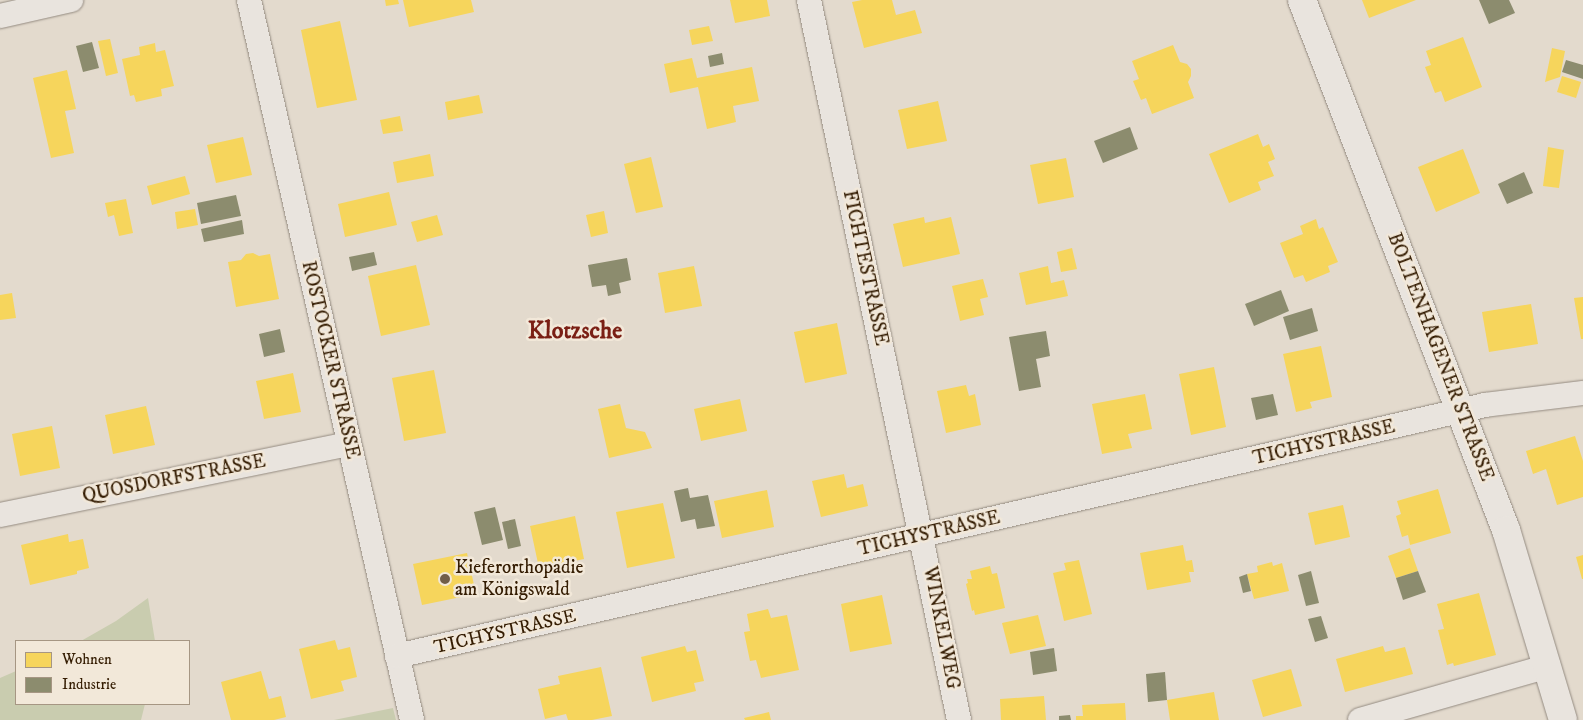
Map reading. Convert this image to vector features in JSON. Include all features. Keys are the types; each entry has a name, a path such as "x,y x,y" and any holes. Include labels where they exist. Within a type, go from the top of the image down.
{"street":[{"path":"0,16 71,0"},
{"name":"ROSTOCKER STRASSE","path":"249,0 412,720"},
{"name":"FICHTESTRASSE","path":"809,0 922,536"},
{"name":"BOLTENHAGENER STRASSE","path":"1302,0 1506,530 1563,720"},
{"name":"TICHYSTRASSE","path":"397,656 1460,410 1485,405 1583,393"},
{"name":"QUOSDORFSTRASSE","path":"0,515 348,444"},
{"name":"WINKELWEG","path":"922,536 959,720"},
{"path":"1360,720 1548,666"}],"green space":[{"path":"148,598 155,640 83,640 116,621"},
{"path":"15,671 15,705 145,705 141,720 0,720 0,678"},
{"path":"393,708 396,720 334,720"}],"building: Wohnen":[{"path":"385,0 398,0 399,4 386,6"},
{"path":"403,0 471,0 474,12 409,27"},
{"path":"730,0 767,0 770,16 735,23"},
{"path":"892,0 896,15 915,10 922,33 864,48 852,2"},
{"path":"1362,0 1416,0 1369,18"},
{"path":"340,21 357,100 317,108 301,30"},
{"path":"709,26 713,41 692,45 689,30"},
{"path":"1463,37 1482,87 1445,102 1441,91 1435,93 1425,67 1431,65 1426,51"},
{"path":"110,39 118,73 106,76 98,41"},
{"path":"155,43 156,52 165,50 174,86 161,89 162,96 136,102 134,95 130,96 122,59 140,55 139,47"},
{"path":"1173,45 1180,62 1187,64 1191,69 1191,76 1188,82 1194,98 1152,114 1146,98 1141,100 1133,81 1139,79 1132,61"},
{"path":"1552,48 1565,51 1560,77 1545,82"},
{"path":"692,58 697,78 752,67 759,101 733,106 736,122 707,129 698,87 670,93 664,64"},
{"path":"67,70 76,109 65,111 74,153 51,158 33,78"},
{"path":"1562,76 1581,82 1576,98 1557,92"},
{"path":"479,95 483,113 448,120 445,102"},
{"path":"938,101 947,141 907,149 898,110"},
{"path":"400,116 403,131 383,134 380,120"},
{"path":"1258,134 1263,147 1269,144 1275,159 1268,162 1274,176 1258,182 1261,190 1229,203 1209,154"},
{"path":"243,137 252,175 216,183 207,145"},
{"path":"1548,147 1564,150 1559,188 1543,186"},
{"path":"1463,149 1480,193 1436,212 1418,167"},
{"path":"430,154 434,176 397,183 393,162"},
{"path":"651,157 663,207 636,213 624,164"},
{"path":"1066,158 1074,197 1038,204 1030,165"},
{"path":"185,176 190,194 152,205 147,186"},
{"path":"389,192 397,225 345,237 338,204"},
{"path":"126,199 133,233 119,236 114,215 108,217 105,203"},
{"path":"195,209 198,225 177,229 175,212"},
{"path":"604,211 608,233 591,237 586,215"},
{"path":"437,215 443,235 417,242 411,222"},
{"path":"924,217 925,223 951,217 960,254 903,267 893,224"},
{"path":"1316,219 1319,229 1323,227 1338,262 1328,266 1330,272 1306,282 1303,275 1294,278 1280,243 1303,234 1300,226"},
{"path":"1072,248 1077,269 1061,272 1057,252"},
{"path":"253,253 259,256 270,254 279,299 236,307 228,262 241,260 246,254"},
{"path":"416,265 430,325 381,336 368,276"},
{"path":"694,266 702,306 665,313 658,273"},
{"path":"1048,266 1051,283 1064,280 1068,296 1026,305 1019,273"},
{"path":"983,279 988,297 980,299 984,315 960,321 952,286"},
{"path":"12,293 16,318 0,320 0,295"},
{"path":"1583,297 1583,339 1581,339 1574,298"},
{"path":"1531,304 1538,344 1489,352 1482,312"},
{"path":"837,323 847,374 805,383 794,332"},
{"path":"1321,346 1332,397 1310,402 1312,408 1296,412 1283,354"},
{"path":"1214,367 1226,427 1191,435 1179,374"},
{"path":"434,370 446,433 404,441 392,378"},
{"path":"293,373 301,412 264,419 256,381"},
{"path":"966,385 969,396 975,394 981,425 946,433 937,391"},
{"path":"1145,394 1152,429 1128,434 1132,448 1102,454 1092,404"},
{"path":"740,399 747,431 701,441 694,409"},
{"path":"620,404 626,428 645,432 652,448 609,458 598,409"},
{"path":"146,406 155,445 113,454 105,415"},
{"path":"52,426 60,468 20,476 12,434"},
{"path":"1575,436 1583,461 1583,497 1557,505 1546,469 1533,474 1526,451"},
{"path":"844,474 847,488 863,484 868,506 821,517 812,481"},
{"path":"1438,489 1451,533 1410,545 1408,535 1402,537 1396,516 1401,514 1397,501"},
{"path":"767,490 774,527 722,538 714,501"},
{"path":"663,503 675,558 627,568 616,512"},
{"path":"1343,505 1350,537 1315,545 1308,513"},
{"path":"575,516 584,559 539,568 530,526"},
{"path":"68,534 69,542 83,539 89,568 77,571 77,574 30,585 21,545"},
{"path":"1183,545 1186,561 1192,560 1194,572 1189,572 1191,582 1147,590 1140,553"},
{"path":"1410,548 1418,571 1396,578 1388,556"},
{"name":"Kieferorthopädie am Königswald","path":"467,553 476,594 422,605 413,564"},
{"path":"1583,555 1583,579 1582,579 1576,557"},
{"path":"1079,560 1092,614 1064,621 1053,573 1066,570 1064,563"},
{"path":"1272,562 1273,566 1282,563 1289,591 1254,599 1247,574 1258,572 1257,566"},
{"path":"990,566 992,574 997,573 1005,608 975,615 974,610 972,611 966,584 968,583 967,579 972,579 970,571"},
{"path":"1479,593 1496,655 1454,666 1453,663 1447,665 1438,630 1444,629 1437,604"},
{"path":"882,595 892,644 850,652 841,604"},
{"path":"768,609 771,618 787,615 799,670 761,678 756,660 750,661 744,632 750,631 747,614"},
{"path":"1038,615 1046,646 1010,654 1002,623"},
{"path":"335,640 338,650 350,647 357,677 341,681 344,691 311,699 299,649"},
{"path":"685,646 687,652 696,650 704,681 694,683 696,691 652,702 641,657"},
{"path":"1383,646 1385,652 1405,647 1413,674 1345,692 1336,659"},
{"path":"601,667 612,716 592,720 568,720 566,714 545,719 538,689 560,684 558,676"},
{"path":"1291,669 1302,706 1263,717 1252,680"},
{"path":"261,671 269,699 281,696 286,717 274,720 231,720 221,682"},
{"path":"1214,692 1219,720 1170,720 1167,700"},
{"path":"1044,696 1046,720 1001,720 1000,699"},
{"path":"1125,703 1126,720 1076,720 1076,716 1083,716 1082,705"},
{"path":"769,712 771,720 745,720 744,718"}],"building: Industrie":[{"path":"1479,0 1509,0 1515,13 1489,24"},
{"path":"92,42 99,68 83,72 76,46"},
{"path":"722,53 724,64 710,67 708,56"},
{"path":"1566,60 1583,65 1583,79 1562,72"},
{"path":"1130,127 1138,149 1103,163 1094,141"},
{"path":"1524,172 1533,193 1507,204 1498,184"},
{"path":"236,195 241,216 201,224 197,203"},
{"path":"242,220 244,234 204,242 201,229"},
{"path":"374,252 377,265 352,271 349,257"},
{"path":"627,258 631,280 619,283 621,293 608,296 606,285 592,287 588,265"},
{"path":"1281,290 1289,311 1254,326 1245,304"},
{"path":"1312,308 1318,331 1290,340 1283,317"},
{"path":"280,329 285,352 264,357 259,334"},
{"path":"1046,331 1050,356 1036,359 1041,387 1019,391 1009,337"},
{"path":"1273,394 1278,415 1256,420 1251,398"},
{"path":"688,488 690,498 708,495 715,526 697,529 695,519 681,522 674,491"},
{"path":"495,507 503,540 482,545 474,512"},
{"path":"515,519 521,546 508,549 502,522"},
{"path":"1311,571 1319,603 1306,606 1298,575"},
{"path":"1418,571 1426,592 1403,600 1396,578"},
{"path":"1247,574 1251,591 1243,593 1239,577"},
{"path":"1321,616 1328,638 1315,642 1308,619"},
{"path":"1054,648 1057,671 1033,675 1030,652"},
{"path":"1165,672 1167,700 1148,702 1146,674"},
{"path":"1070,715 1071,720 1059,720 1059,716"}],"place":[{"name":"Kieferorthopädie am Königswald","path":"445,579"}],"district":[{"name":"Klotzsche","path":"575,332"}]}
